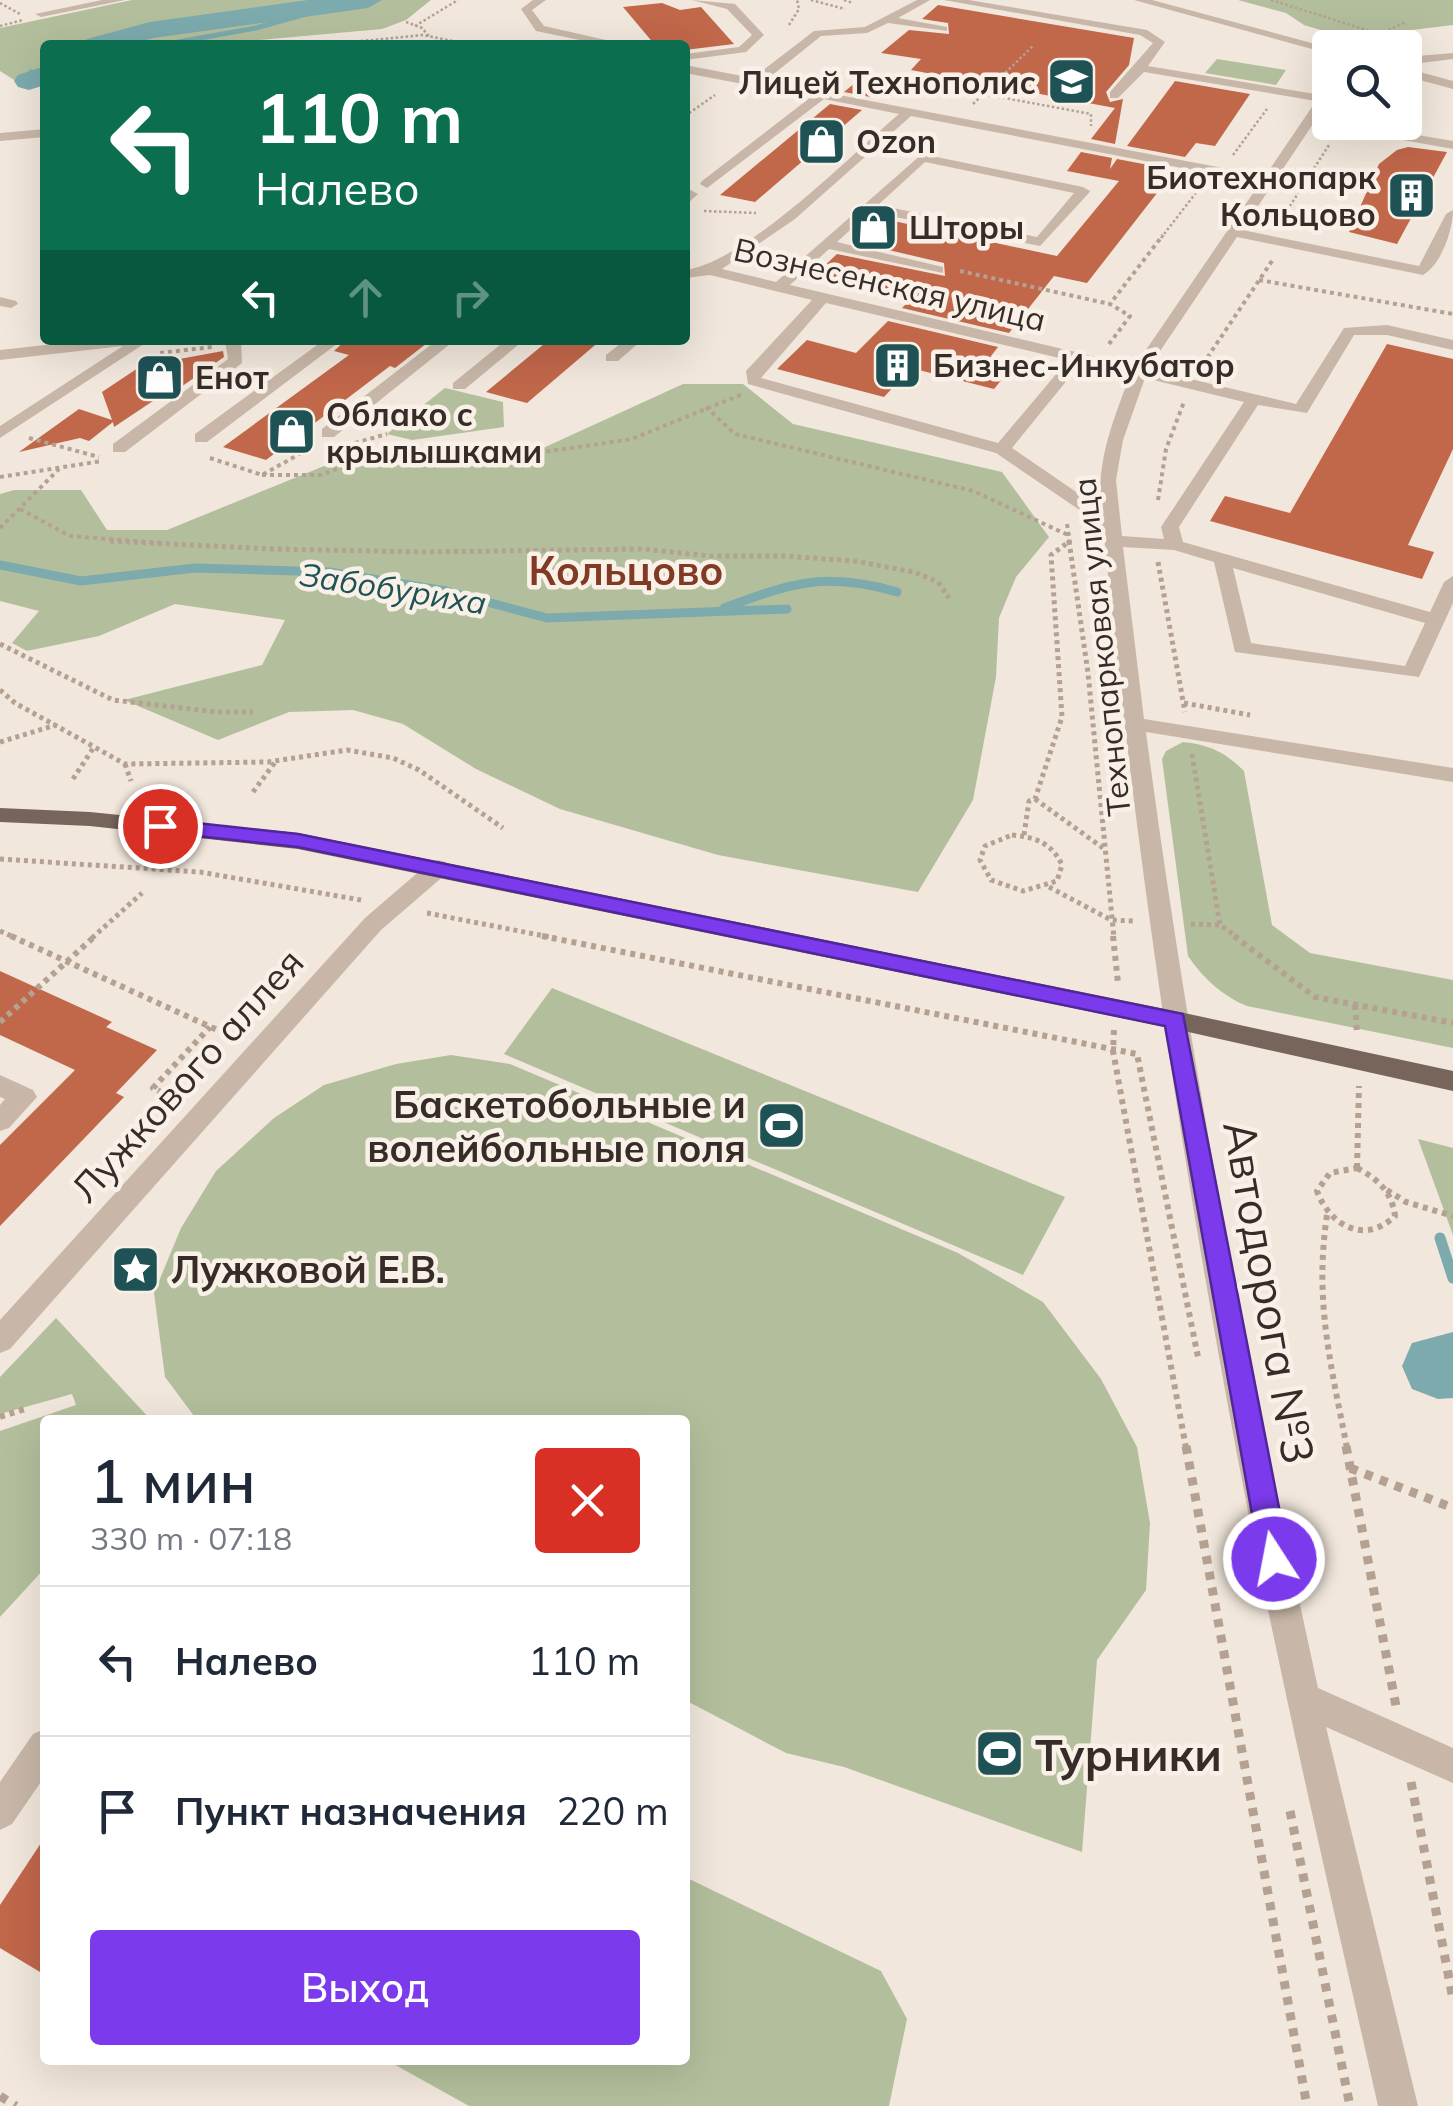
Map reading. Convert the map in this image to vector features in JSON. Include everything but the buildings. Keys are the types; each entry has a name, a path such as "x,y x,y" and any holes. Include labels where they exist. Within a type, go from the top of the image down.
{"main road":[{"path":"0,815 90,819 298,840 1453,1081"}],"street":[{"path":"41,14 120,0"},
{"path":"541,0 526,9 532,19 540,30 568,40"},
{"path":"690,55 742,50 758,35 731,6 697,0"},
{"path":"755,83 818,33 856,32 925,0"},
{"path":"949,0 1150,34 1159,42 1158,47 1114,95"},
{"path":"1139,0 1312,46"},
{"path":"888,20 943,29"},
{"path":"1422,59 1453,56"},
{"path":"1140,68 1312,94"},
{"path":"690,71 1271,182"},
{"path":"1422,77 1453,85"},
{"path":"707,184 820,96"},
{"path":"710,271 792,214 906,113"},
{"name":"Технопарковая улица","path":"1175,1020 1107,480 1115,440 1140,370 1312,117"},
{"path":"1310,120 1453,145"},
{"path":"0,138 40,134"},
{"path":"778,287 922,158 1083,191 1040,242 868,207"},
{"path":"1234,232 1424,271 1453,214"},
{"path":"826,244 938,270"},
{"name":"Вознесенская улица","path":"690,273 710,271 1301,410 1349,331 1387,330 1453,345"},
{"path":"822,298 752,374 754,382 1002,449 1062,489 1113,533 1175,545 1223,562 1436,620"},
{"path":"0,355 70,345"},
{"path":"2,432 134,345"},
{"path":"114,454 236,360 234,345"},
{"path":"201,438 327,345"},
{"path":"328,434 441,345"},
{"path":"459,386 510,345"},
{"path":"612,358 628,345"},
{"path":"1002,449 1079,356"},
{"path":"1175,545 1170,527 1254,399"},
{"path":"1223,562 1242,648 1412,673 1453,582"},
{"path":"1137,724 1453,775"},
{"name":"Лужкового аллея","path":"0,1340 373,924 438,868"},
{"name":"Автодорога №3","path":"1175,1020 1260,1490 1303,1699 1398,2106"},
{"path":"0,1085 24,1097 0,1121"},
{"path":"1303,1699 1453,1766"},
{"path":"0,1812 40,1753"}],"path":[{"path":"415,26 458,0"},
{"path":"811,0 851,10"},
{"path":"844,0 853,3"},
{"path":"1270,0 1362,30"},
{"path":"0,3 26,18 0,26"},
{"path":"406,22 428,31 429,36"},
{"path":"1391,30 1406,22"},
{"path":"419,36 421,40"},
{"path":"375,40 429,36 449,40"},
{"path":"990,86 1033,46"},
{"path":"1220,157 1233,155 1280,92"},
{"path":"983,94 1092,114 1088,120 1094,130"},
{"path":"1110,304 1212,173"},
{"path":"699,211 792,214"},
{"path":"938,270 947,268 1110,304 1130,316 1105,349"},
{"path":"1260,280 1453,314"},
{"path":"208,457 276,478 322,474 371,456 530,454 632,439 754,390 760,383"},
{"path":"706,407 734,434 973,492 1070,538"},
{"path":"2,432 114,454"},
{"path":"262,475 293,461 328,434"},
{"path":"354,444 387,434"},
{"path":"0,528 60,468"},
{"path":"1062,489 1088,673 1111,920 1120,972 1114,1008 1114,1051 1307,2106"},
{"path":"20,509 70,536 90,540 422,552 642,549 710,556 762,554 854,561 924,575 938,582 949,598"},
{"path":"1024,835 1029,801 1035,798 1062,717 1052,555 1070,538"},
{"path":"0,644 113,700 217,712 253,712"},
{"path":"0,690 125,764 277,760 346,750 394,758 419,770 503,828"},
{"path":"0,742 56,724"},
{"path":"72,779 94,746"},
{"path":"254,792 277,760"},
{"path":"125,764 131,782"},
{"path":"1035,798 1104,848"},
{"path":"1049,887 1061,874 1060,857 1046,843 1024,835 992,840 981,853 982,868 994,883 1015,891 1049,887 1111,920 1220,926 1315,997 1453,1023"},
{"path":"0,859 200,872 395,906 1114,1051"},
{"path":"0,1022 142,892"},
{"path":"0,932 261,1050"},
{"path":"1356,1005 1358,1168"},
{"path":"204,1114 154,1088 210,1026"},
{"path":"1453,1216 1406,1202 1358,1168 1345,1168 1322,1180 1317,1191 1327,1215 1320,1256 1320,1314 1453,1999"},
{"path":"1327,1215 1352,1230 1380,1231 1396,1216 1386,1189"},
{"path":"0,1417 28,1408"},
{"path":"1349,1468 1453,1508"},
{"path":"0,2096 16,2106"}],"green space":[{"path":"132,0 431,0 406,20 382,29 260,40 40,40 40,81 19,83 0,71 0,28"},
{"path":"1238,0 1453,0 1453,25 1412,30 1321,30 1286,13"},
{"path":"1217,59 1286,70 1276,85 1205,73"},
{"path":"683,384 743,384 793,424 1002,472 1049,537 1016,577 999,618 996,677 973,800 918,892 718,855 560,809 476,769 403,724 353,710 289,712 218,740 124,700 262,665 285,620 175,604 99,636 27,651 12,643 39,611 0,601 0,494 14,490 81,490 107,530 167,530 356,453 530,454"},
{"path":"445,388 503,402 504,427 412,440 387,434"},
{"path":"1183,742 1216,750 1244,771 1272,925 1310,953 1453,980 1453,1048 1247,1006 1221,992 1200,972 1188,956 1162,759 1166,751"},
{"name":"Баскетобольные и волейбольные поля","path":"552,988 1065,1197 1023,1275 504,1054"},
{"path":"451,1055 510,1064 958,1253 1043,1302 1101,1379 1137,1447 1150,1523 1146,1590 1097,1660 1082,1852 844,1767 786,1753 690,1703 690,1415 193,1415 165,1377 154,1293 181,1228 216,1171 274,1118 324,1085 396,1064"},
{"path":"1418,1139 1453,1148 1453,1235"},
{"path":"56,1318 146,1415 47,1415 76,1405 72,1394 0,1414 0,1377"},
{"path":"40,1417 40,1573 0,1617 0,1431"},
{"path":"690,1879 881,1971 907,2019 889,2106 469,2106 395,2065 690,2065"}],"waterway":[{"name":"Забобуриха","path":"115,40 150,30 368,0"},
{"path":"189,40 256,28 334,6"},
{"path":"31,72 28,76 35,79"},
{"name":"Забобуриха","path":"29,81 40,77"},
{"name":"Забобуриха","path":"0,565 81,581 195,568 329,572 446,591 547,618 787,609"},
{"path":"724,608 789,586 828,581 897,592"},
{"path":"1440,1238 1453,1278"},
{"name":"Забобуриха","path":"1438,1366 1453,1365"}],"place":[{"name":"Лицей Технополис","path":"1071,82"},
{"name":"Ozon","path":"821,141"},
{"name":"Биотехнопарк Кольцово","path":"1411,195"},
{"name":"Шторы","path":"874,227"},
{"name":"Бизнес-Инкубатор","path":"898,365"},
{"name":"Енот","path":"160,377"},
{"name":"Облако с крылышками","path":"291,432"},
{"name":"Баскетобольные и волейбольные поля","path":"781,1126"},
{"name":"Лужковой Е.В.","path":"136,1269"},
{"name":"Турники","path":"1000,1754"}],"district":[{"name":"Кольцово","path":"626,570"}],"route":[{"path":"160,826 298,840 1175,1020 1274,1559"}]}
